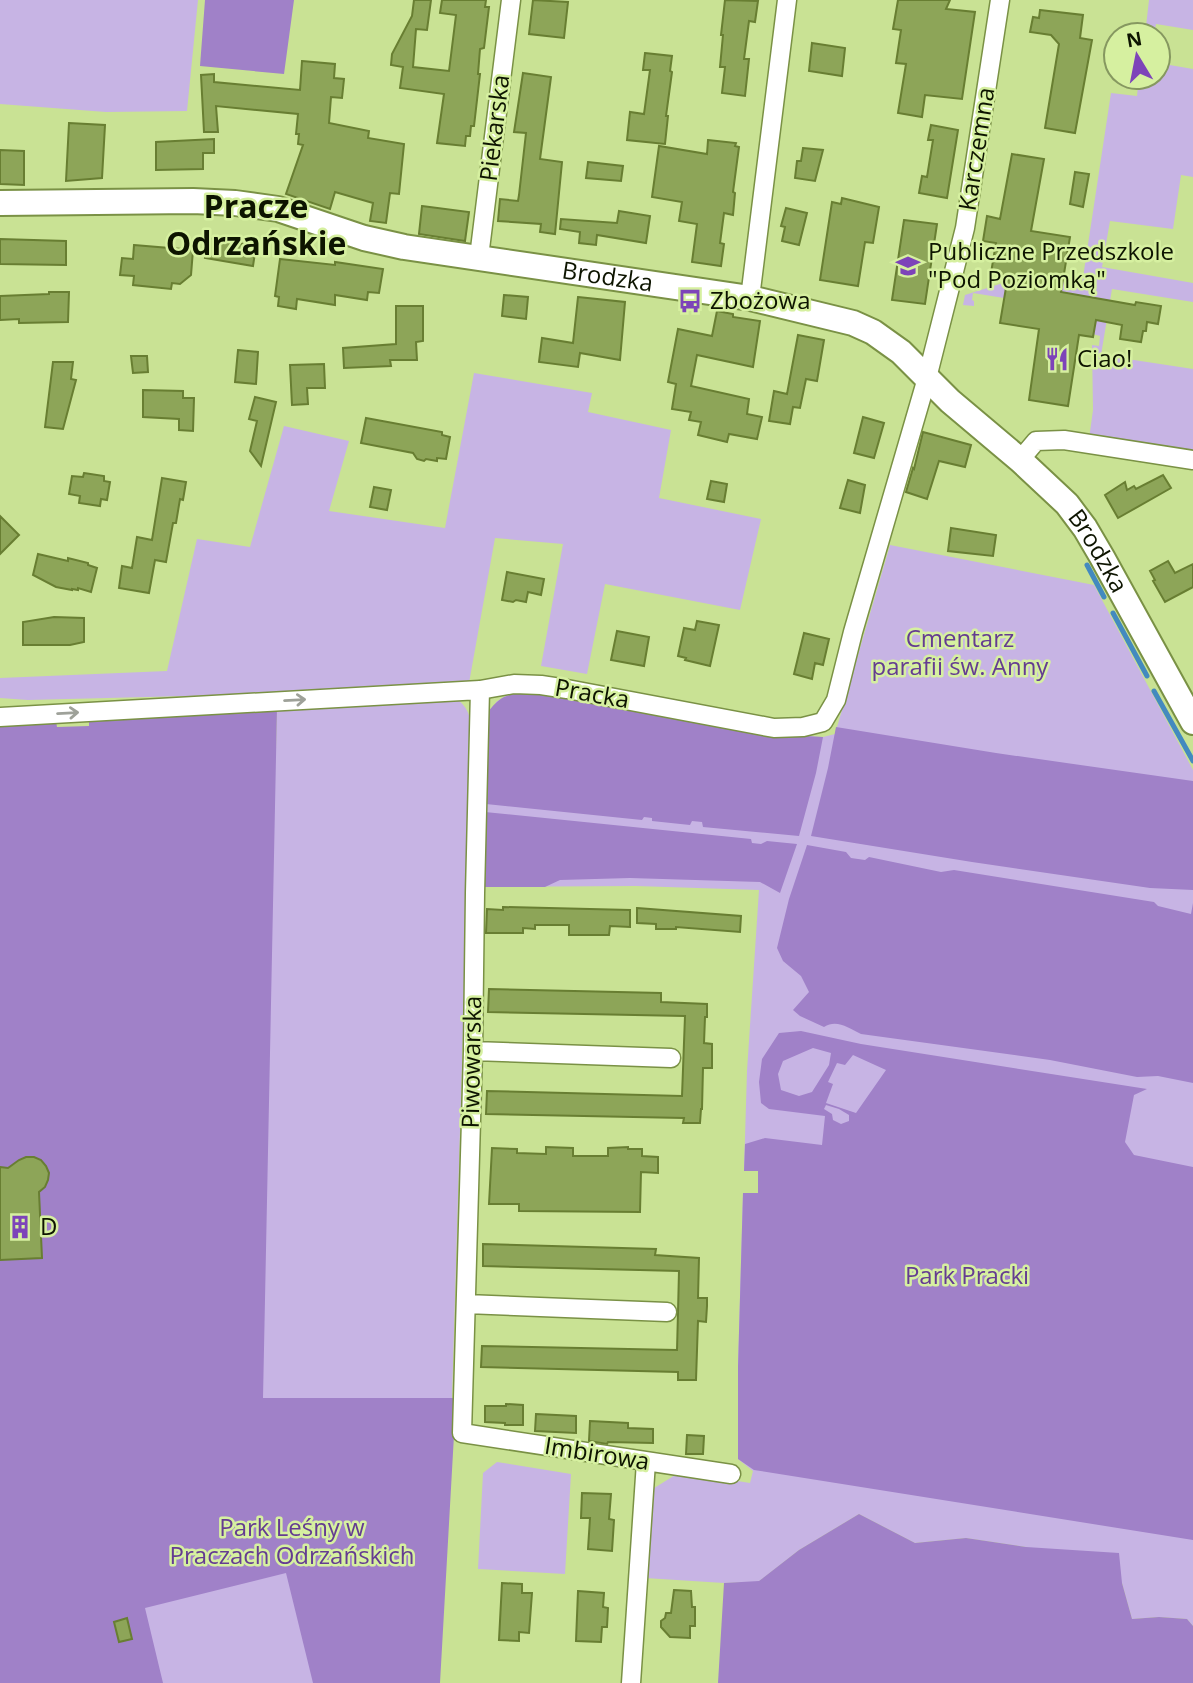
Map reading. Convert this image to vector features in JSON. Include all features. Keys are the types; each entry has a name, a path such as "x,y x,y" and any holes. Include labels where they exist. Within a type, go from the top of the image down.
{"street":[{"name":"Piekarska","path":"479,257 511,0"},
{"path":"750,298 787,0"},
{"name":"Karczemna","path":"927,378 965,228 1000,0"},
{"name":"Brodzka","path":"0,203 193,201 247,204 278,209 364,238 404,247 750,298 853,323 890,342 950,401 1067,504 1085,528 1193,722"},
{"name":"Pracka","path":"0,717 481,690 514,684 554,687 774,728 803,727 823,722 836,700 853,632 927,378"},
{"path":"1020,460 1035,441 1064,440 1193,460"},
{"name":"Piwowarska","path":"462,1433 481,690"},
{"path":"473,1051 671,1058"},
{"path":"466,1304 667,1312"},
{"name":"Imbirowa","path":"462,1433 731,1474"},
{"path":"631,1683 646,1462"}],"green space":[{"path":"0,0 198,0 187,111 106,112 0,104"},
{"path":"205,0 294,0 284,74 200,66"},
{"path":"1149,0 1193,0 1193,30 1172,27 1172,21 1147,21"},
{"path":"1172,65 1193,69 1193,177 1181,175 1173,229 1110,221 1102,267 1193,283 1193,302 1112,289 1101,355 1193,369 1193,455 1089,439 1093,410 1092,345 1099,346 1100,336 1093,334 1099,298 1022,286 1004,298 973,293 974,306 963,305 965,295 1025,276 1082,284 1111,93 1137,96 1138,91 1172,91"},
{"path":"474,373 592,393 588,412 671,430 659,498 761,519 740,610 605,584 587,674 541,666 563,544 495,538 469,683 267,694 28,700 0,698 0,678 167,671 197,539 250,547 284,426 349,441 329,511 445,528"},
{"name":"Park Pracki","path":"890,545 1094,585 1193,770 1193,1626 1187,1619 1132,1619 1122,1583 1026,1547 966,1538 915,1543 859,1514 799,1550 758,1582 724,1583 645,1578 651,1490 680,1472 750,1483 753,1471 738,1459 738,1367 743,1193 758,1193 758,1171 744,1171 747,1071 759,890 636,886 485,887 486,760 496,702 509,694 769,734 823,737 835,734"},
{"path":"527,693 561,696 769,734 823,737 799,836 703,827 702,822 692,821 690,825 652,821 652,818 644,817 642,820 486,804 488,712 504,697"},
{"name":"Park Leśny w Praczach Odrzańskich","path":"455,698 468,712 472,730 452,1398 454,1435 444,1448 432,1683 0,1683 276,749 277,708"},
{"name":"Park Leśny w Praczach Odrzańskich","path":"277,708 263,1398 454,1398 440,1683 313,1683 286,1573 145,1608 163,1683 0,1683 0,724 56,721 57,727 89,726 89,719"},
{"path":"836,727 1193,781 1193,890 1150,888 811,836"},
{"path":"485,812 751,839 752,843 761,844 767,841 797,844 780,893 760,882 630,878 560,880 545,887 485,887"},
{"path":"807,845 846,852 851,858 865,860 869,857 941,872 954,870 1154,902 1158,906 1191,914 1193,903 1193,1083 1158,1076 1137,1077 1050,1060 861,1034 838,1024 824,1027 800,1016 793,1010 809,992 801,976 783,961 777,948 789,899"},
{"path":"801,1031 861,1044 1147,1089 1134,1095 1125,1142 1134,1155 1193,1167 1193,1540 754,1470 738,1459 743,1193 758,1193 758,1171 744,1171 745,1144 765,1138 822,1145 825,1116 769,1109 761,1103 759,1082 762,1059 779,1033","holes":["813,1048 831,1053 829,1065 812,1092 799,1096 781,1090 778,1074 783,1061","853,1055 886,1070 856,1113 826,1103 833,1084 828,1082 837,1063 845,1065","826,1105 839,1109 849,1115 849,1121 841,1124 833,1120 832,1114 824,1109"]},
{"path":"497,1462 571,1474 565,1574 478,1569 483,1473"},
{"path":"859,1514 915,1543 966,1538 1026,1547 1119,1553 1122,1583 1132,1619 1187,1619 1193,1626 1193,1683 718,1683 724,1583 759,1581 799,1550"}],"building":[{"path":"414,0 431,0 427,30 416,29 413,67 449,71 456,15 440,13 442,0 486,0 485,7 489,7 484,48 480,49 474,126 471,126 470,136 466,136 465,146 437,143 444,94 400,88 403,67 391,65 392,54 412,16"},
{"path":"533,0 568,2 564,38 529,34"},
{"path":"725,0 758,1 755,22 749,21 744,59 749,59 745,96 722,93 725,67 720,67 721,35"},
{"path":"898,0 950,0 946,9 975,12 962,99 925,95 922,117 898,113 906,64 896,63 901,30 893,29"},
{"path":"1040,10 1083,15 1080,38 1092,40 1075,133 1045,128 1059,44 1051,35 1030,32 1033,17 1039,18"},
{"path":"812,43 845,48 842,76 809,71"},
{"path":"645,53 672,56 665,144 627,140 630,112 644,114 650,70 643,70"},
{"path":"302,61 335,64 334,78 344,79 342,98 331,97 329,123 369,131 368,138 404,144 399,194 390,193 386,223 370,221 373,203 335,192 330,209 286,194 303,145 298,144 299,134 296,134 298,114 216,106 218,132 204,132 201,75 214,74 214,82 300,90"},
{"path":"523,73 551,77 540,159 562,162 555,234 540,232 541,224 498,221 500,199 518,201 526,133 514,132"},
{"path":"69,123 105,125 102,178 66,181"},
{"path":"931,125 958,130 947,198 919,193 922,176 927,177 933,140 928,140"},
{"path":"214,139 214,153 203,153 203,169 156,170 156,142"},
{"path":"708,140 736,143 735,146 739,147 733,215 724,213 720,243 724,244 721,266 692,262 697,224 679,221 682,202 652,197 659,146 707,154"},
{"path":"803,148 823,150 815,181 795,178 797,161 801,161"},
{"path":"0,150 24,151 24,185 0,184"},
{"path":"1012,154 1044,159 1031,231 1070,237 1061,292 1135,305 1136,302 1161,306 1158,324 1147,322 1141,342 1120,339 1122,325 1096,320 1093,337 1079,335 1068,406 1029,400 1039,329 1000,323 1008,276 991,273 996,243 983,241 987,216 1000,219"},
{"path":"588,162 623,166 621,181 586,178"},
{"path":"1075,172 1089,174 1083,207 1070,204"},
{"path":"842,198 879,207 873,243 865,242 858,286 820,280 832,202 841,204"},
{"path":"422,206 469,212 465,241 419,234"},
{"path":"786,208 807,213 799,245 782,241 785,227 781,226"},
{"path":"619,211 650,216 646,243 597,235 596,245 579,243 580,232 560,229 561,219 617,223"},
{"path":"904,220 937,224 925,304 892,300"},
{"path":"208,238 256,246 253,266 205,258"},
{"path":"0,239 66,241 66,265 0,264"},
{"path":"134,245 193,250 191,275 180,284 172,283 171,289 133,285 134,276 120,275 122,258 133,259"},
{"path":"280,259 335,265 335,262 383,269 379,293 368,292 367,300 335,295 335,305 297,299 296,309 278,306 279,297 275,296"},
{"path":"69,292 68,322 19,323 19,319 0,320 0,296"},
{"path":"504,295 528,297 526,319 502,316"},
{"path":"578,297 625,302 620,360 580,353 578,367 539,362 542,338 573,343"},
{"path":"396,306 423,306 423,341 416,342 417,360 390,360 391,366 344,368 343,348 396,344"},
{"path":"717,311 733,314 733,317 760,321 753,367 697,355 691,386 749,399 747,414 762,417 757,439 729,434 727,442 698,435 701,422 689,420 691,412 672,409 676,384 668,382 678,329 712,336"},
{"path":"798,335 824,340 817,381 806,379 800,408 793,407 790,424 769,421 774,391 787,394"},
{"path":"238,350 258,352 256,384 235,382"},
{"path":"131,356 147,356 148,372 133,373"},
{"path":"53,362 73,362 71,379 76,380 63,429 45,427"},
{"path":"324,364 325,388 307,388 308,404 292,405 290,365"},
{"path":"143,390 183,391 183,398 194,398 193,431 179,430 179,419 143,417"},
{"path":"255,397 276,402 261,466 250,451 257,421 249,419"},
{"path":"863,417 884,423 874,458 854,453"},
{"path":"366,418 442,432 442,435 450,437 446,459 424,461 417,459 413,453 361,443"},
{"path":"923,432 971,445 965,467 939,461 927,499 906,492"},
{"path":"84,473 104,476 104,481 110,482 107,500 101,499 100,506 79,503 80,496 69,494 72,476 83,477"},
{"path":"1163,475 1171,488 1118,518 1105,495 1125,482 1127,490 1134,486 1136,489"},
{"path":"162,478 186,482 176,523 173,523 166,562 155,560 149,593 119,588 122,566 132,568 137,537 152,540"},
{"path":"848,480 865,485 860,513 840,508"},
{"path":"711,481 727,484 724,502 707,499"},
{"path":"374,487 391,490 387,510 370,507"},
{"path":"0,516 19,535 0,554"},
{"path":"951,528 996,535 993,556 948,551"},
{"path":"38,554 68,561 68,558 97,568 91,592 78,588 72,590 56,587 33,575"},
{"path":"1168,561 1175,573 1193,564 1193,587 1165,602 1150,571"},
{"path":"507,572 544,579 541,595 528,592 526,602 502,600"},
{"path":"54,617 84,618 84,642 70,645 23,645 23,622"},
{"path":"697,621 719,625 710,666 678,656 684,628 695,630"},
{"path":"617,631 649,637 644,666 611,660"},
{"path":"804,633 829,639 823,665 815,663 812,679 794,674"},
{"path":"503,907 630,910 630,927 610,926 609,935 569,935 569,925 535,925 535,929 523,928 523,933 486,933 487,909 503,910"},
{"path":"637,908 741,916 740,932 676,927 656,929 656,924 637,923"},
{"path":"489,989 661,993 661,1002 707,1004 704,1043 712,1044 712,1068 703,1068 700,1123 683,1123 684,1118 486,1114 487,1091 682,1096 685,1016 488,1012"},
{"path":"546,1147 573,1148 573,1156 608,1156 608,1148 642,1149 642,1156 658,1157 658,1173 641,1172 640,1212 519,1211 519,1204 489,1204 492,1148 517,1149 517,1153 546,1154"},
{"name":"D","path":"26,1157 41,1160 49,1173 45,1187 39,1192 42,1258 0,1260 0,1167 8,1168"},
{"path":"483,1244 656,1249 655,1255 699,1258 698,1298 707,1298 707,1306 706,1322 698,1321 696,1380 678,1380 678,1372 481,1367 482,1346 677,1350 679,1271 483,1266"},
{"path":"523,1405 523,1425 485,1422 485,1406"},
{"path":"536,1414 576,1416 576,1433 535,1431"},
{"path":"590,1421 628,1423 628,1428 653,1429 653,1443 607,1444 589,1441"},
{"path":"687,1435 704,1436 703,1454 686,1454"},
{"path":"582,1493 611,1494 609,1519 614,1520 612,1551 588,1549 590,1518 581,1518"},
{"path":"502,1583 522,1584 522,1593 532,1593 529,1633 519,1632 519,1641 499,1640"},
{"path":"674,1590 691,1591 692,1607 695,1607 695,1626 690,1626 690,1638 670,1637 661,1627 666,1613 671,1613"},
{"path":"578,1591 604,1593 603,1607 608,1608 607,1627 602,1627 601,1642 576,1641"},
{"path":"127,1618 132,1639 119,1642 114,1622"}],"waterway":[{"path":"1087,565 1104,597"},
{"path":"1113,613 1147,676"},
{"path":"1154,691 1193,761"}],"place":[{"name":"Publiczne Przedszkole \"Pod Poziomką\"","path":"908,266"},
{"name":"Zbożowa","path":"690,301"},
{"name":"Ciao!","path":"1057,359"},
{"name":"D","path":"20,1227"}],"district":[{"name":"Pracze Odrzańskie","path":"256,226"}],"park label":[{"name":"Cmentarz parafii św. Anny","path":"960,653"}]}
